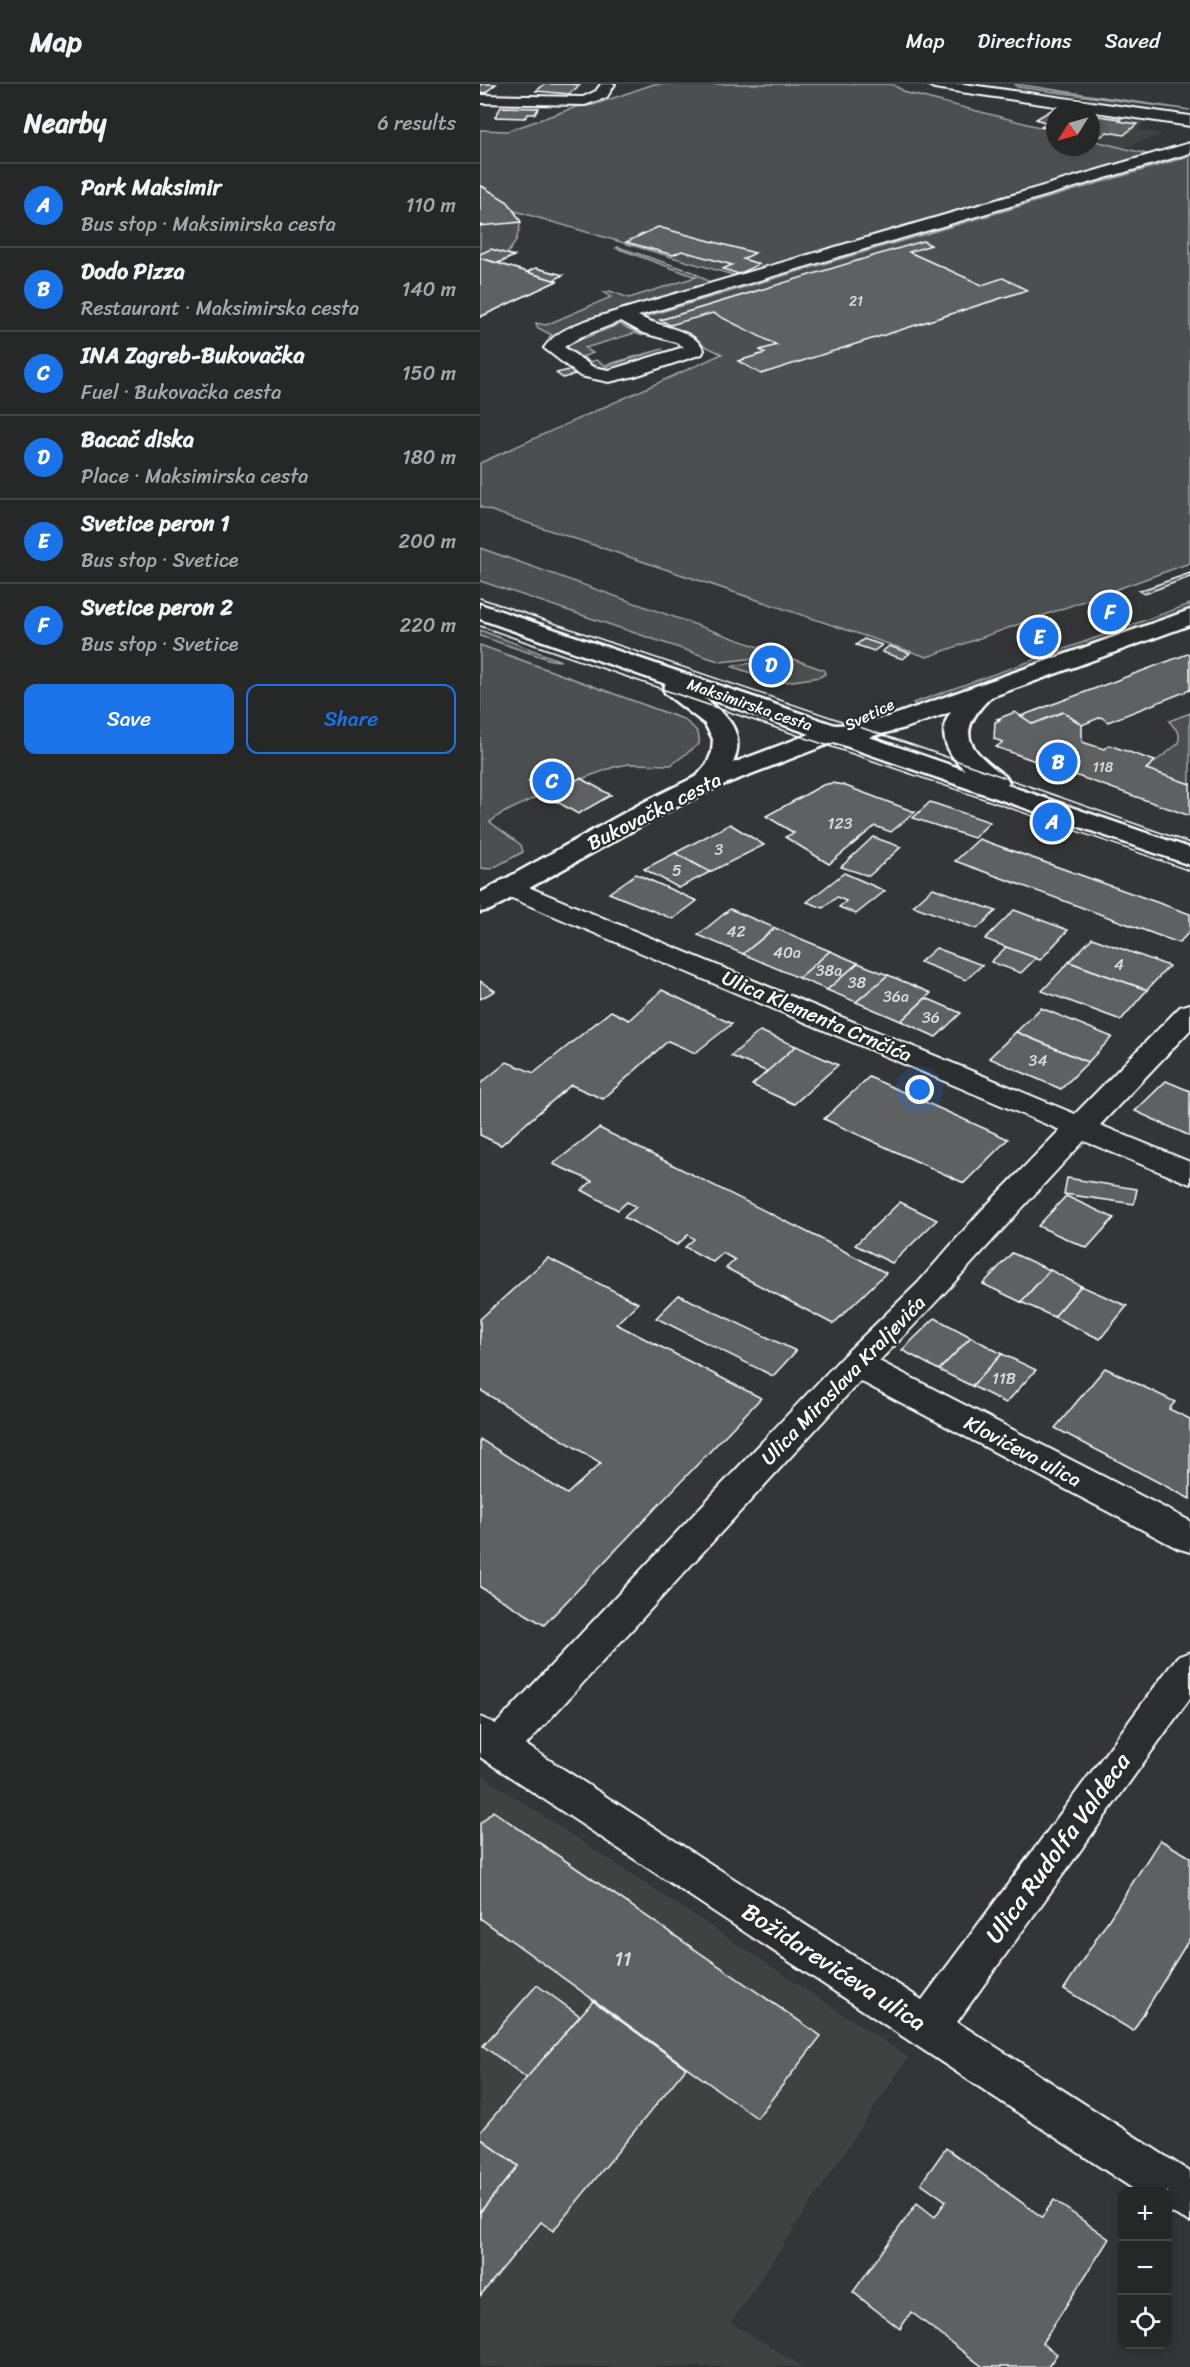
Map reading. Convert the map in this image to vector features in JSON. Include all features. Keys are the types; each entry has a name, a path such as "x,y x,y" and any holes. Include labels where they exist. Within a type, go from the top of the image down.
{"main road":[{"name":"Svetice","path":"835,733 846,722 892,701 1190,595"},
{"name":"Maksimirska cesta","path":"480,611 1190,857"},
{"name":"Svetice","path":"835,733 858,732 884,727 1190,617"},
{"path":"637,665 703,708 723,726 728,745 719,766 706,782"},
{"path":"982,692 958,717 956,735 962,752 975,766 1014,795"},
{"name":"Bukovačka cesta","path":"480,904 653,808 706,782 835,733"}],"street":[{"path":"480,99 578,102 596,97 608,84"},
{"path":"934,84 1190,121"},
{"path":"623,315 651,330 678,337 691,344 695,350 609,376 587,372 553,348 556,343 623,315 1190,148"},
{"name":"Ulica Klementa Crnčića","path":"509,887 1190,1174"},
{"name":"Ulica Miroslava Kraljevića","path":"489,1741 929,1291 991,1220 1190,1014"},
{"name":"Klovićeva ulica","path":"845,1376 1190,1538"},
{"name":"Ulica Rudolfa Valdeca","path":"927,2028 1190,1668"},
{"name":"Božidarevićeva ulica","path":"489,1741 1190,2199"}],"shaded area":[{"path":"654,84 892,84 907,93 1046,129 1046,156 1100,156 1100,142 1151,155 740,277 515,211 521,222 516,241 507,254 514,256 499,264 527,272 536,268 563,275 555,279 557,281 480,317 480,130 508,131 576,107 593,105"},
{"path":"1015,84 1190,110 1017,87"},
{"path":"1100,115 1144,122 1139,130 1162,134 1123,148 1100,142"},
{"path":"1190,156 1190,563 927,657 480,507 480,463 722,354 644,317"},
{"path":"616,248 693,272 712,284 552,338 549,337 552,335 538,328 536,323 546,325 611,297 604,293 610,291 629,298 696,277"},
{"path":"620,324 643,336 635,333 585,348 593,353 582,357 605,365 663,349 599,369 563,349 572,343"},
{"path":"480,548 782,655 721,662 480,581"},
{"path":"1190,604 1190,609 918,707 913,703"},
{"path":"480,630 561,661 551,660 480,636"},
{"path":"480,645 683,719 697,732 699,744 671,765 629,764 576,781 553,769 529,781 547,792 501,814 490,822 521,845 523,852 491,869 480,868"},
{"path":"790,658 824,670 825,674 820,677 779,683 731,666"},
{"path":"1190,713 1190,784 1146,769 1179,743 1179,733 1169,721"},
{"path":"480,1774 908,2057 731,2323 804,2367 480,2367"}],"building":[{"path":"480,84 496,84 485,93 480,92"},
{"path":"545,84 580,85 569,94 536,91"},
{"path":"501,107 539,108 535,114 528,114 525,118 495,117"},
{"path":"1046,113 1046,123 1036,119"},
{"path":"1100,116 1137,124 1124,135 1107,132 1100,136"},
{"path":"480,185 508,202 521,222 480,226"},
{"path":"658,227 755,253 743,259 759,264 739,274 723,269 732,265 682,251 673,255 626,242"},
{"path":"923,241 931,245 909,252 982,285 1003,278 1027,290 761,374 738,361 765,353 760,350 777,345 713,313 670,325 660,320"},
{"path":"491,249 514,256 498,263 480,258 480,254"},
{"path":"480,258 554,280 557,281 480,317"},
{"path":"536,268 563,275 554,280 527,272"},
{"path":"569,370 576,374 563,378 556,373"},
{"path":"1190,573 1190,577 1144,594 1139,591"},
{"path":"864,639 882,645 874,651 856,645"},
{"path":"889,646 910,653 903,659 882,652"},
{"path":"1190,653 1190,690 1108,722 1101,717 1082,725 1063,712 1033,724 1021,716"},
{"path":"1015,712 1033,724 1063,712 1082,725 1082,742 1104,749 1109,745 1155,761 1146,769 1190,784 1190,816 996,747 1003,742 994,739 995,722"},
{"path":"553,768 576,781 551,794 528,781"},
{"path":"580,778 611,795 578,814 547,796"},
{"path":"832,783 915,812 891,832 875,826 829,864 785,837 794,833 766,816 823,785"},
{"path":"930,802 990,822 974,838 913,818"},
{"path":"730,824 764,845 710,872 675,853"},
{"path":"873,837 901,847 869,876 841,867"},
{"path":"979,839 1190,914 1190,931 1179,943 955,861"},
{"path":"675,853 710,872 679,888 644,869"},
{"path":"844,873 885,891 856,914 839,907 846,901 837,897 823,908 807,902"},
{"path":"636,874 697,901 673,919 609,893"},
{"path":"933,888 996,911 977,929 913,906"},
{"path":"730,909 775,928 743,954 698,935"},
{"path":"1014,910 1068,930 1040,960 985,939"},
{"path":"775,928 830,951 799,978 743,954"},
{"path":"1092,938 1169,966 1147,990 1069,962"},
{"path":"1006,947 1036,958 1021,973 991,962"},
{"path":"936,948 982,965 966,980 920,962"},
{"path":"830,951 858,963 827,990 799,978"},
{"path":"1069,962 1147,990 1121,1020 1042,991"},
{"path":"858,963 888,975 856,1002 827,990"},
{"path":"888,975 931,993 901,1021 856,1002"},
{"path":"480,981 495,991 480,999"},
{"path":"662,990 732,1024 695,1053 668,1041 603,1099 571,1085 501,1145 480,1135 480,1084 507,1062 534,1073 611,1011 629,1020"},
{"path":"926,998 961,1013 936,1037 901,1021"},
{"path":"1041,1008 1112,1037 1088,1062 1016,1032"},
{"path":"760,1031 796,1046 768,1072 731,1056"},
{"path":"1016,1032 1088,1062 1061,1089 989,1058"},
{"path":"796,1046 838,1065 794,1104 752,1085"},
{"path":"869,1077 1008,1139 964,1183 824,1119"},
{"path":"1166,1081 1190,1091 1190,1136 1135,1111"},
{"path":"599,1128 886,1273 833,1324 726,1268 735,1260 723,1253 713,1262 685,1247 694,1239 688,1235 677,1245 624,1217 636,1207 627,1202 618,1210 582,1190 592,1181 553,1164"},
{"path":"1067,1178 1137,1189 1134,1204 1064,1194"},
{"path":"1066,1196 1114,1218 1087,1248 1038,1226"},
{"path":"900,1202 937,1220 892,1263 855,1245"},
{"path":"1012,1253 1050,1270 1021,1302 983,1284"},
{"path":"548,1258 638,1303 616,1324 761,1398 544,1625 480,1587 480,1439 567,1494 601,1463 480,1390 480,1319"},
{"path":"1050,1270 1081,1286 1054,1317 1021,1302"},
{"path":"1081,1286 1127,1306 1100,1339 1054,1317"},
{"path":"679,1295 796,1351 773,1376 656,1318"},
{"path":"935,1318 971,1337 939,1370 902,1350"},
{"path":"971,1337 1002,1354 972,1386 939,1370"},
{"path":"1002,1354 1036,1370 1006,1403 972,1386"},
{"path":"1105,1368 1175,1402 1169,1409 1190,1419 1190,1499 1055,1428"},
{"path":"493,1811 821,2036 757,2118 480,1918 480,1824"},
{"path":"1160,1840 1190,1857 1190,1938 1133,2031 1064,1989"},
{"path":"537,1985 580,2016 527,2078 483,2046"},
{"path":"593,2001 686,2068 553,2231 541,2222 480,2296 480,2212 518,2166 480,2138 480,2132"},
{"path":"480,2138 518,2166 480,2212"},
{"path":"946,2148 1042,2217 1054,2200 1109,2239 1042,2343 1057,2354 1048,2367 983,2367 911,2312 900,2329 853,2292 917,2203 935,2217 946,2201 921,2183"}],"tram line":[{"path":"480,598 921,748 1190,843"},
{"path":"480,626 1190,871"}],"place":[{"name":"Svetice peron 2","path":"1110,612"},
{"name":"Svetice peron 1","path":"1039,637"},
{"name":"Bacač diska","path":"771,665"},
{"name":"Dodo Pizza","path":"1058,762"},
{"name":"INA Zagreb-Bukovačka","path":"552,781"},
{"name":"Park Maksimir","path":"1052,822"}]}
